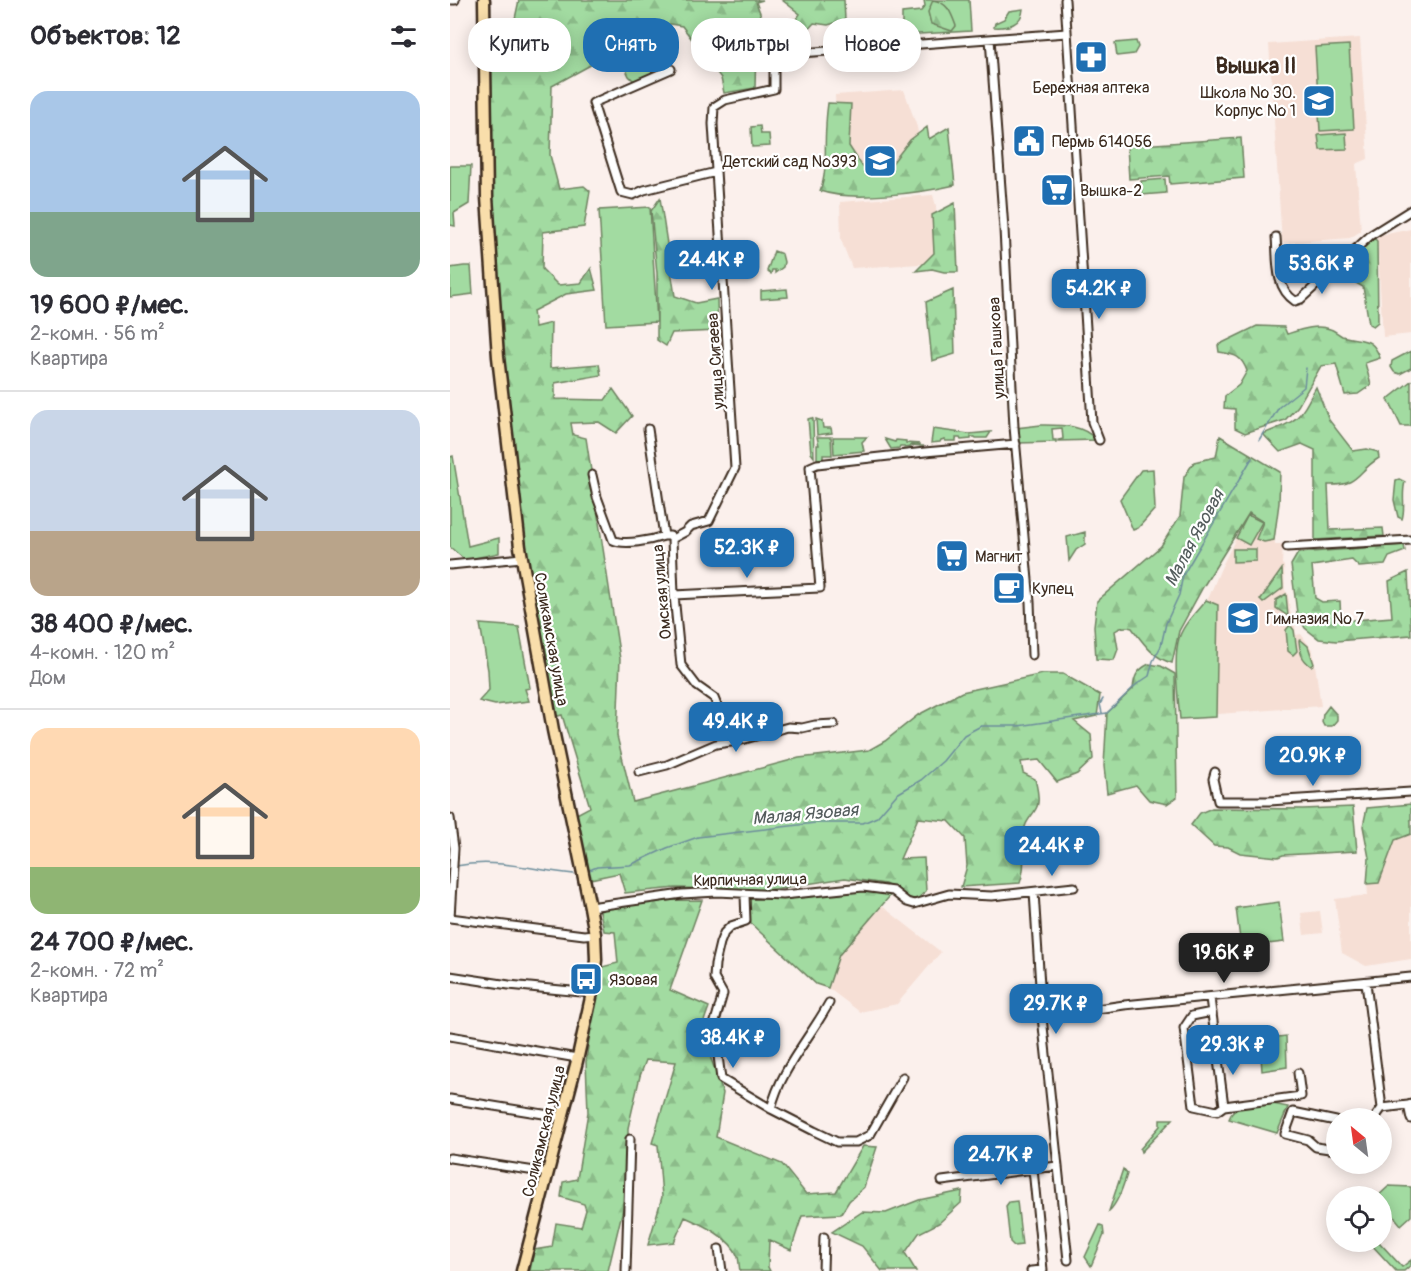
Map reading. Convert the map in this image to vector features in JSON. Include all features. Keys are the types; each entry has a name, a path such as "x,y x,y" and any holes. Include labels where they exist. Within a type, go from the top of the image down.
{"main road":[{"name":"Соликамская улица","path":"484,0 488,197 498,357 522,558 553,730 595,934 596,960 592,993 577,1058 522,1271"}],"street":[{"path":"450,0 455,0"},
{"path":"1065,0 1080,205 1092,422 1099,440"},
{"path":"990,39 1067,33"},
{"name":"улица Сигаева","path":"672,539 691,526 709,521 735,468 713,123 714,107 725,100 774,88 774,55 990,39"},
{"name":"улица Гашкова","path":"990,39 1032,655"},
{"path":"664,72 593,103 621,192 633,195 644,190 716,172"},
{"path":"1276,237 1280,281 1283,290 1295,301 1301,299 1371,235 1411,210"},
{"name":"Омская улица","path":"648,429 664,536 670,536 672,539 674,595 681,665 697,686 714,698 731,740"},
{"path":"674,595 820,588 810,467 817,464 869,458 1016,444"},
{"path":"592,475 597,497 613,540 619,543 646,541 664,536"},
{"path":"1287,548 1411,540"},
{"path":"450,565 522,558"},
{"path":"639,772 667,765 731,740 738,741 788,726 802,728 834,724"},
{"path":"1215,772 1213,778 1218,801 1269,801 1411,792"},
{"path":"450,818 454,848 450,918 584,935 595,934"},
{"name":"Кирпичная улица","path":"590,908 682,894 717,892 783,895 864,887 893,891 907,902 921,903 949,894 992,896 1034,892"},
{"path":"1068,1260 1042,1017 1034,892 1074,887"},
{"path":"746,895 746,921 731,926 724,933 715,964 714,978 723,994 714,1025 722,1079 771,1109 837,1142 856,1142 870,1135 903,1077"},
{"path":"450,976 508,985 592,993"},
{"path":"1042,1017 1124,1005 1411,977"},
{"path":"1366,982 1382,1108 1410,1104 1411,1119"},
{"path":"1210,998 1224,1106"},
{"path":"771,1109 775,1094 797,1053 819,1022 829,1003"},
{"path":"1212,1012 1190,1017 1184,1026 1194,1106 1217,1111 1224,1106 1301,1096 1298,1073"},
{"path":"450,1036 577,1058"},
{"path":"450,1099 562,1117"},
{"path":"1326,1119 1293,1112 1285,1134 1308,1140 1316,1147 1326,1148"},
{"path":"626,1271 630,1139"},
{"path":"450,1158 548,1173"},
{"path":"942,1181 1057,1166"},
{"path":"1030,1271 1043,1270 1033,1169"},
{"path":"823,1271 824,1237"},
{"path":"719,1249 722,1271"}],"shaded area":[{"name":"Школа № 30. Корпус № 1","path":"1360,38 1368,159 1356,164 1361,231 1350,238 1282,243 1269,44"},
{"name":"Детский сад №393","path":"904,90 917,127 928,188 839,193 835,95"},
{"name":"Детский сад №393","path":"933,195 936,206 938,263 852,268 841,240 840,202"},
{"path":"1411,229 1411,334 1383,337 1377,236"},
{"name":"Гимназия № 7","path":"1250,510 1273,515 1275,544 1283,544 1282,564 1285,590 1288,594 1296,635 1301,634 1313,651 1321,706 1181,717 1179,640 1209,597"},
{"path":"1411,834 1411,959 1366,966 1342,953 1335,899 1368,895 1367,884 1379,882 1395,840"},
{"path":"882,906 941,952 897,1004 860,1012 828,988 839,955"},
{"path":"1320,911 1323,933 1304,935 1301,913"}],"green space":[{"path":"519,0 763,0 756,2 762,18 691,18 691,38 682,26 679,26 679,18 583,18 583,69 552,86 550,155 559,189 584,186 590,191 584,227 543,232 542,269 558,285 581,283 591,268 597,290 566,294 533,311 535,327 551,323 550,368 599,364 601,375 555,383 555,399 605,400 613,389 632,416 616,433 599,422 571,423 573,435 586,438 620,659 617,736 633,802 799,758 869,750 885,741 918,715 962,692 1043,674 1063,674 1100,695 1097,716 1074,721 1091,735 1093,759 1077,774 1057,782 1039,760 1021,762 1023,773 1035,779 1038,800 1036,809 1025,827 1020,883 961,887 967,866 965,838 949,821 918,818 900,859 924,858 926,891 915,901 885,884 845,878 768,890 676,888 625,893 619,873 590,879 573,816 590,807 562,715 554,717 526,556 503,345 493,197 491,72 571,72 571,18 515,18"},
{"path":"782,0 844,0 845,18 823,18 823,24 814,23 811,26 811,18 797,18 800,14"},
{"path":"924,0 969,0 971,31 921,34 921,18 902,18 902,13 921,11 925,6"},
{"path":"933,0 942,3 950,12 956,26 952,31 931,24 928,12"},
{"path":"1023,9 1017,22 1004,27 994,27 995,23 1004,19 1009,11"},
{"path":"1136,41 1138,47 1134,54 1117,56 1115,43"},
{"path":"1349,45 1354,129 1320,131 1315,47"},
{"path":"627,72 656,72 635,82"},
{"path":"716,72 755,72 755,88 724,93 721,78"},
{"path":"828,103 851,104 849,146 862,166 890,166 910,140 927,127 929,139 949,127 955,185 924,191 867,196 849,196 820,191 825,167"},
{"path":"760,126 761,134 769,134 770,146 752,147 751,127"},
{"path":"1346,133 1347,149 1320,150 1318,135"},
{"path":"1241,138 1244,178 1170,184 1169,176 1129,179 1127,146"},
{"path":"450,166 471,166 469,204 454,213 455,226 450,225"},
{"path":"1165,179 1166,193 1142,195 1141,181"},
{"path":"660,198 675,296 696,303 717,299 718,331 672,333 666,346 657,340 657,273 651,211"},
{"path":"955,203 958,272 932,269 916,271 934,253 932,215"},
{"path":"650,207 657,322 606,325 599,210"},
{"path":"1374,238 1377,241 1378,322 1373,326 1369,324 1363,287 1344,276 1342,268"},
{"path":"774,251 782,254 784,262 783,267 775,273 775,270 772,270 771,274 767,271"},
{"path":"471,266 473,294 450,297 450,268"},
{"path":"787,289 788,297 761,299 761,291"},
{"path":"953,290 955,354 932,361 926,302"},
{"path":"1257,326 1284,327 1287,334 1319,327 1369,343 1380,358 1365,363 1371,385 1358,394 1345,395 1336,364 1321,366 1298,406 1285,420 1245,433 1235,428 1235,409 1224,408 1225,396 1239,385 1247,371 1237,357 1219,352 1218,345"},
{"path":"1411,351 1411,368 1400,374 1394,372 1391,367 1392,361"},
{"path":"1411,381 1411,426 1401,426 1388,399"},
{"path":"1316,387 1329,420 1353,451 1367,449 1378,452 1379,458 1352,481 1328,485 1330,530 1383,528 1384,536 1315,540 1315,450 1302,444 1280,452 1263,434 1284,426 1296,418"},
{"path":"808,419 813,419 814,457 811,453"},
{"path":"816,419 822,421 823,428 831,428 832,433 817,435"},
{"path":"1041,425 1078,428 1096,440 1058,441 1063,439 1062,428 1052,429 1053,440 1056,442 1018,443 1016,428"},
{"path":"933,429 969,434 991,432 987,438 971,437 971,439 961,440 956,438 956,441 945,441 945,439 931,443"},
{"path":"1220,436 1280,472 1274,540 1264,542 1256,539 1263,522 1249,513 1203,587 1179,631 1172,663 1154,654 1132,628 1127,627 1115,631 1118,649 1114,660 1096,659 1094,626 1097,601 1161,546 1180,516 1184,477 1194,462 1216,457"},
{"path":"817,437 831,437 832,455 823,455 823,459 817,459 817,445 819,445"},
{"path":"833,437 867,437 862,442 864,451 834,454"},
{"path":"885,439 895,442 896,440 906,441 906,443 920,444 920,446 911,445 911,447 904,448 900,446 891,449"},
{"path":"453,456 468,546 499,538 499,553 465,560 450,547 450,457"},
{"path":"1153,469 1155,509 1138,528 1133,530 1120,499 1141,470"},
{"path":"1396,480 1405,482 1402,519 1398,517 1394,500"},
{"path":"1248,515 1262,522 1249,545 1236,538"},
{"path":"1085,532 1085,544 1076,550 1069,561 1067,537"},
{"path":"1404,545 1405,551 1389,557 1385,565 1359,567 1352,560 1312,566 1315,598 1322,602 1340,601 1341,621 1392,617 1389,581 1408,572 1411,635 1336,641 1319,639 1305,628 1297,613 1291,565 1298,553"},
{"path":"1233,549 1256,549 1256,561 1233,562"},
{"path":"1282,569 1283,588 1263,603 1260,600"},
{"path":"1286,594 1288,616 1276,608 1276,600"},
{"path":"1206,600 1218,605 1216,717 1180,719 1176,666 1177,646 1187,622"},
{"path":"480,624 519,627 530,688 525,689 529,701 495,705 479,701 489,690"},
{"path":"1290,625 1294,630 1297,651 1293,655 1288,651 1286,630"},
{"path":"1301,640 1308,646 1314,664 1311,666 1302,655 1299,641"},
{"path":"1149,664 1161,666 1175,674 1177,797 1167,804 1149,800 1136,785 1107,793 1104,766 1107,713 1133,689 1137,674"},
{"path":"1329,706 1337,715 1337,720 1332,726 1324,726 1323,714"},
{"path":"1411,804 1411,834 1395,840 1379,883 1367,884 1369,858 1363,826 1367,808"},
{"path":"1353,807 1357,851 1278,857 1240,853 1228,847 1214,846 1191,825 1200,813 1212,808"},
{"path":"863,889 881,890 890,896 839,955 828,988 816,984 748,921 749,899 778,899"},
{"path":"702,900 670,990 709,1007 694,1049 710,1056 723,1093 716,1137 782,1164 806,1194 836,1192 863,1146 877,1147 864,1187 849,1201 841,1214 802,1216 791,1250 769,1240 768,1267 770,1271 740,1271 735,1250 723,1238 685,1217 674,1242 648,1245 662,1197 658,1145 652,1143 676,1062 646,1060 628,1128 628,1188 608,1271 530,1271 534,1250 552,1247 556,1223 581,1227 586,1210 584,1204 561,1197 563,1182 577,1179 588,1112 586,1062 598,968 618,963 615,932 604,931 600,911 637,902"},
{"path":"1279,902 1284,942 1241,947 1236,908"},
{"path":"1286,1036 1287,1067 1262,1071 1261,1056 1255,1057 1253,1040"},
{"path":"1273,1104 1288,1107 1277,1133 1229,1119 1241,1107"},
{"path":"1160,1119 1173,1119 1141,1152 1140,1149 1160,1126"},
{"path":"1123,1169 1127,1174 1118,1199 1109,1211"},
{"path":"1392,1186 1411,1187 1411,1216 1401,1225 1392,1214"},
{"path":"962,1191 961,1203 939,1223 919,1233 905,1253 916,1271 882,1271 862,1246 832,1232 862,1212 886,1213 919,1200"},
{"path":"1017,1201 1022,1245 1014,1246 1010,1242 1006,1206 1009,1202"},
{"path":"1100,1225 1103,1226 1104,1235 1091,1266 1085,1257"},
{"path":"1378,1252 1388,1252 1402,1267 1411,1260 1411,1265 1404,1271 1396,1271"}],"waterway":[{"path":"1259,440 1279,407 1304,387 1306,368"},
{"name":"Малая Язовая","path":"587,871 597,867 630,865 698,837 815,823 863,823 877,817 897,794 921,780 943,761 964,735 981,726 1018,726 1107,713 1137,684 1149,676 1153,661 1161,646 1166,623 1179,595 1183,575 1252,458"},
{"name":"Малая Язовая","path":"1102,713 1100,704 1103,699"},
{"name":"Малая Язовая","path":"456,866 486,863 574,874"}],"place":[{"name":"Бережная аптека","path":"1091,57"},
{"name":"Школа № 30. Корпус № 1","path":"1319,101"},
{"name":"Пермь 614056","path":"1029,141"},
{"name":"Детский сад №393","path":"880,161"},
{"name":"Вышка-2","path":"1057,190"},
{"name":"Магнит","path":"952,556"},
{"name":"Купец","path":"1009,588"},
{"name":"Гимназия № 7","path":"1243,618"},
{"name":"Язовая","path":"586,979"}],"district":[{"name":"Вышка II","path":"1256,65"}]}
